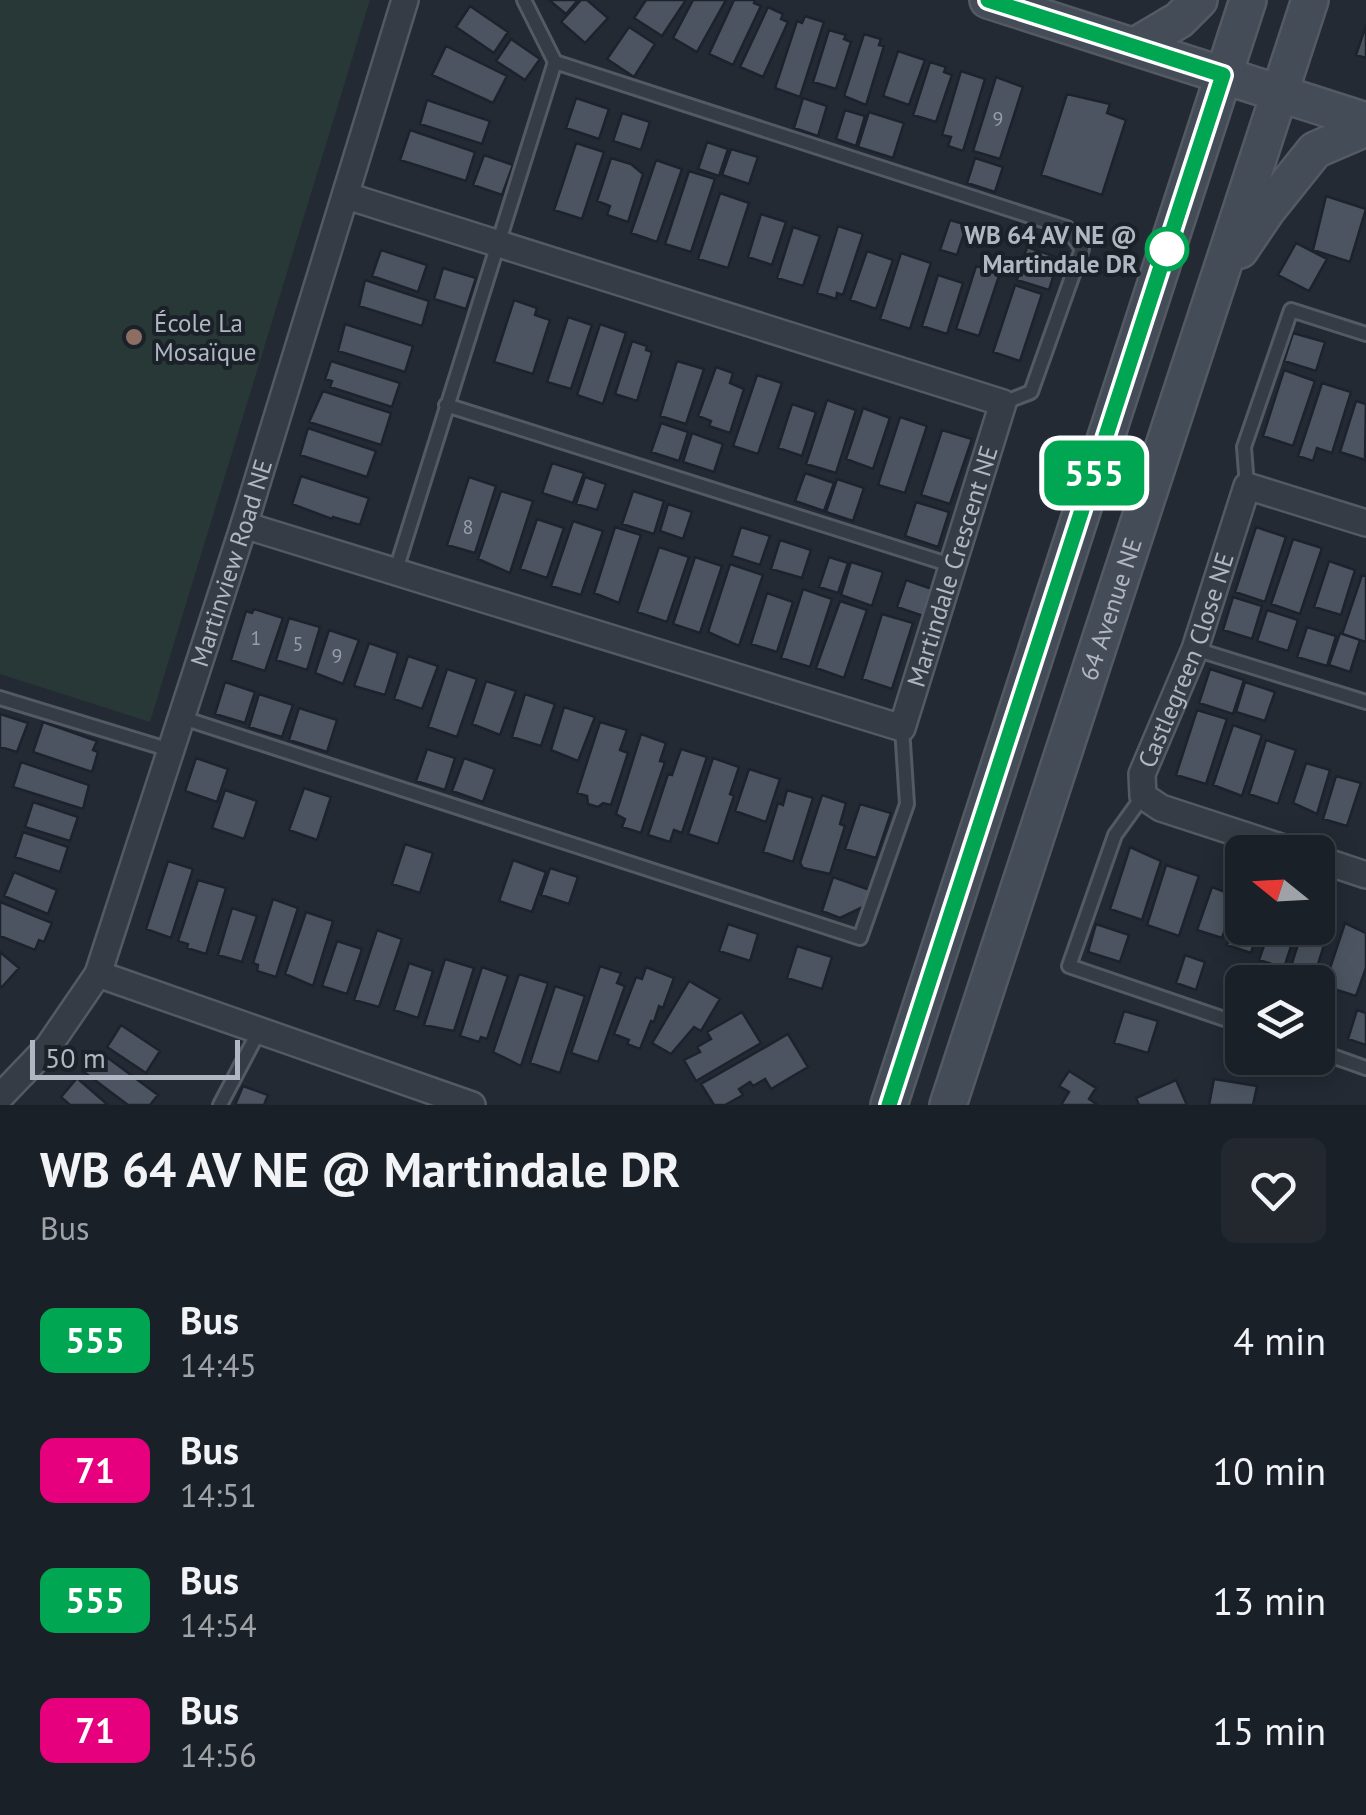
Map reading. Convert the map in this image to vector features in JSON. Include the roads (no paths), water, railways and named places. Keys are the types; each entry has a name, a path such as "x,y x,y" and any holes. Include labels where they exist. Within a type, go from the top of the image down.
{"main road":[{"path":"988,0 1366,125"},
{"path":"1135,46 1179,20 1199,0"},
{"path":"889,1105 1248,0"},
{"name":"64 Avenue NE","path":"948,1105 1310,0"},
{"path":"1215,288 1267,210 1315,150 1366,125"}],"street":[{"name":"Martinview Road NE","path":"0,1097 48,1047 98,974 244,526 405,0"},
{"path":"347,196 1003,403"},
{"name":"Martindale Crescent NE","path":"902,728 1003,403"},
{"path":"1246,486 1366,523"},
{"name":"Castlegreen Close NE","path":"1244,835 1161,808 1142,796 1142,774 1195,650 1246,486"},
{"path":"244,526 902,728"},
{"path":"1335,866 1366,876"},
{"path":"98,974 472,1105"}],"lane":[{"path":"395,573 555,62 524,0"},
{"path":"555,62 1067,228 1082,250 1031,392 1003,403"},
{"path":"1246,486 1244,447 1292,310 1366,334"},
{"path":"446,405 954,566"},
{"path":"1195,650 1366,702"},
{"path":"0,698 170,750"},
{"path":"180,717 860,938 907,804 902,728"},
{"path":"1142,796 1114,835 1069,966 1225,1020"},
{"path":"220,1105 260,1031"},
{"path":"1335,1057 1366,1068"}],"place":[{"name":"WB 64 AV NE @ Martindale DR","path":"1167,249"},
{"name":"École La Mosaïque","path":"134,337"}]}
